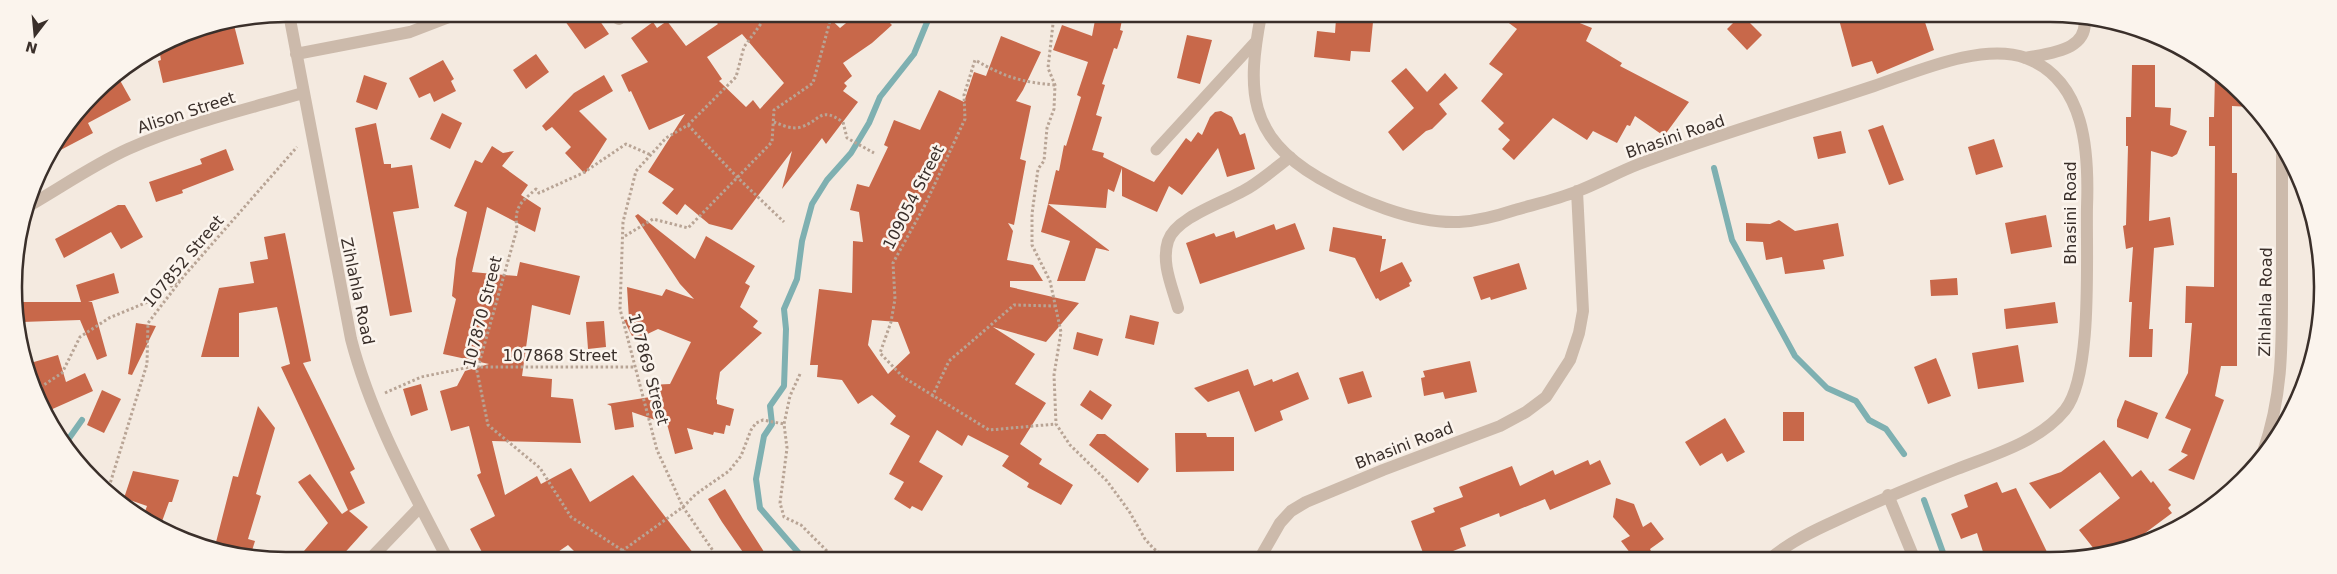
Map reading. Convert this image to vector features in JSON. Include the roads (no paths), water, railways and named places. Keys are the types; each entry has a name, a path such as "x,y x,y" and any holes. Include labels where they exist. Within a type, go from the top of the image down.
{"street":[{"name":"Zihlahla Road","path":"290,22 310,132 351,339 359,369 371,400 420,507 444,552"},
{"path":"296,54 410,32 436,22"},
{"name":"Bhasini Road","path":"1260,22 1256,40 1253,93 1264,127 1290,157 1316,176 1353,196 1412,217 1435,222 1456,222 1491,217 1577,192 1638,165 1917,71 1971,56 1995,54 2024,58 2054,76 2069,93 2078,112 2086,151 2088,181 2085,336 2079,376 2073,396 2064,411 2029,438 2005,451 1888,496 1811,532 1780,552"},
{"path":"2024,58 2066,50 2075,44 2084,31 2084,25"},
{"name":"Alison Street","path":"37,201 126,150 161,135 303,93"},
{"path":"1178,308 1167,271 1166,252 1169,239 1174,230 1192,217 1252,186 1290,157"},
{"name":"Zihlahla Road","path":"2269,435 2279,395 2282,339 2282,161"},
{"name":"Bhasini Road","path":"1263,552 1280,523 1291,511 1306,502 1383,470 1500,426 1526,412 1546,397 1570,360 1579,333 1583,310 1577,192"},
{"path":"1888,496 1911,552"},
{"path":"377,552 420,507"}],"lane":[{"path":"1156,150 1256,40"}],"waterway":[{"path":"798,552 760,508 756,479 764,436 772,424 770,406 784,386 786,329 784,309 797,279 802,241 812,204 827,180 851,153 869,123 880,97 914,54 927,22"},
{"path":"1714,168 1732,240 1795,356 1827,388 1856,401 1869,420 1886,429 1904,454"},
{"path":"70,438 82,420"},
{"path":"1924,500 1943,552"}]}
